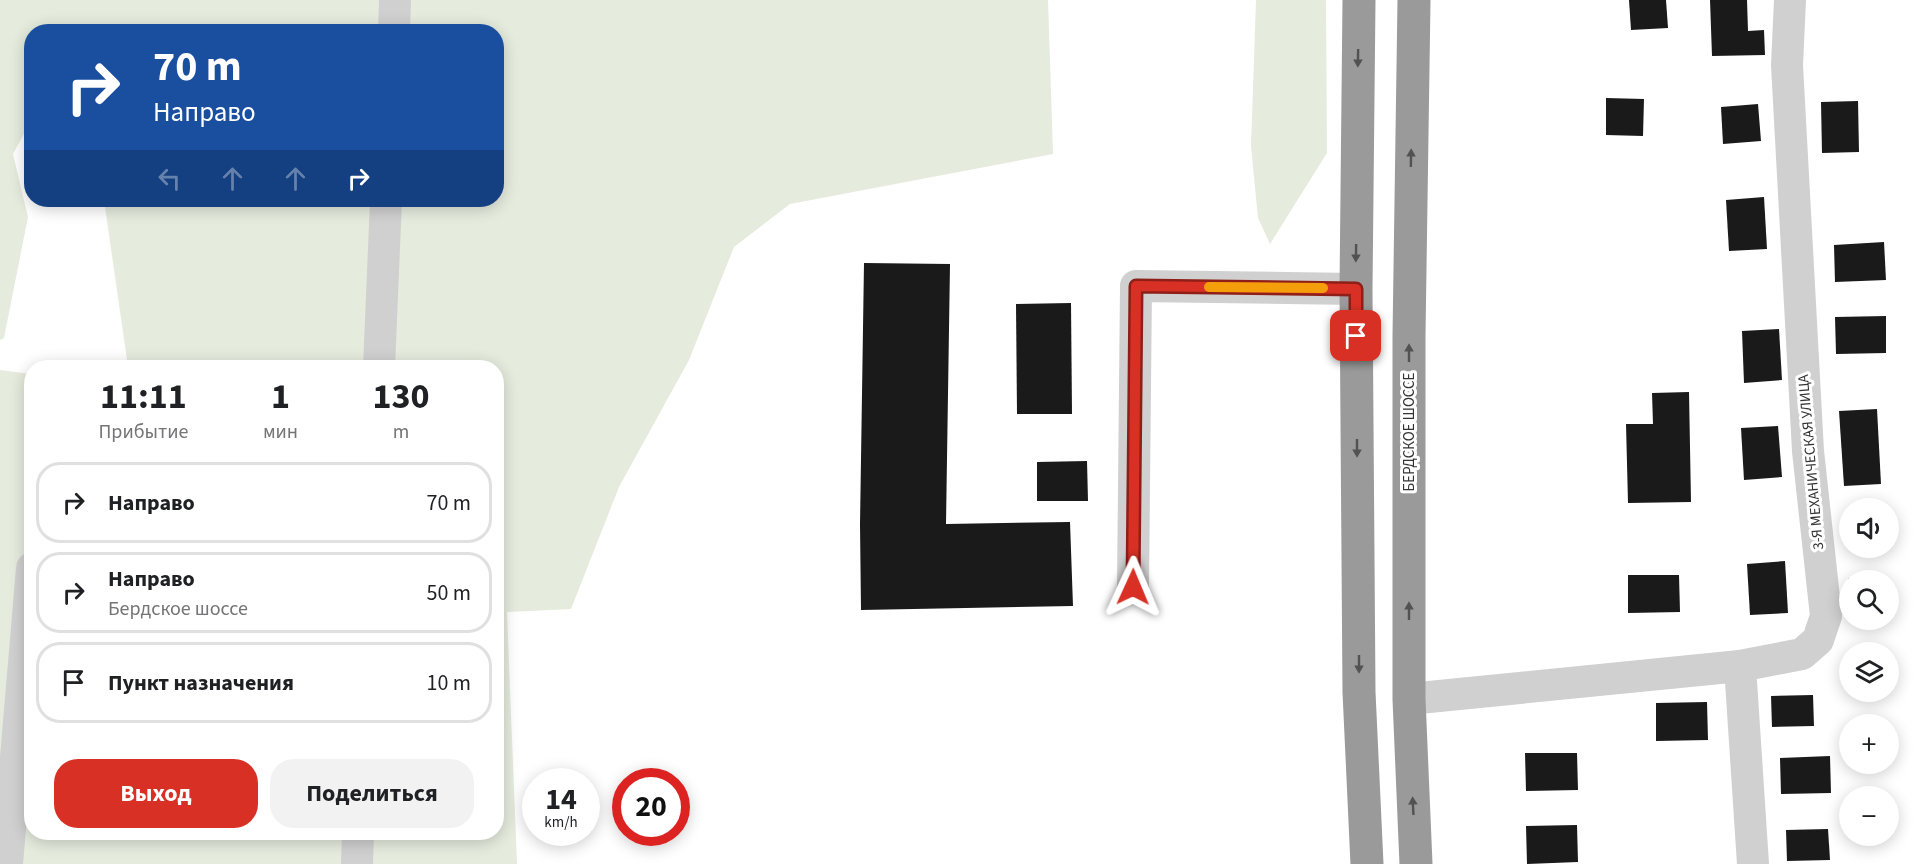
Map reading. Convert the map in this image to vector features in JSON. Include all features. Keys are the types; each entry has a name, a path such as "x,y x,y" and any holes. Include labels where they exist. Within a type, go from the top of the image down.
{"highway":[{"path":"1359,0 1356,289 1359,692 1367,864"},
{"name":"БЕРДСКОЕ ШОССЕ","path":"1414,0 1409,336 1409,699 1416,864"}],"street":[{"path":"394,24 395,0"},
{"name":"3-Я МЕХАНИЧЕСКАЯ УЛИЦА","path":"1409,699 1740,666 1802,654 1818,640 1826,616 1808,450 1787,65 1790,0"},
{"path":"379,360 386,207"},
{"path":"1133,587 1136,286 1356,289"},
{"path":"7,864 24,663"},
{"path":"1740,666 1753,864"},
{"path":"357,864 358,840"}],"shaded area":[{"path":"0,0 1048,0 1053,154 790,204 734,247 689,360 619,487 571,609 507,612 517,864 0,864 0,370 24,373 24,840 504,840 504,360 127,360 105,207 504,207 504,24 24,24 24,134 13,154 28,217 4,338 0,340"},
{"path":"1256,0 1326,0 1327,153 1270,244 1258,218 1251,146"}],"building":[{"path":"1629,0 1666,0 1668,28 1631,30"},
{"path":"1710,0 1747,0 1748,31 1764,30 1765,55 1712,56"},
{"path":"1606,98 1644,99 1643,136 1606,135"},
{"path":"1858,101 1859,152 1822,153 1821,102"},
{"path":"1758,104 1761,141 1723,144 1721,107"},
{"path":"1764,197 1767,249 1729,251 1726,200"},
{"path":"1884,242 1886,280 1835,282 1834,245"},
{"path":"864,263 950,264 946,524 1070,522 1073,606 861,610"},
{"path":"1071,303 1072,414 1017,414 1016,304"},
{"path":"1886,316 1886,353 1836,354 1835,317"},
{"path":"1779,329 1782,380 1744,383 1742,331"},
{"path":"1689,392 1691,502 1628,503 1626,424 1653,424 1652,393"},
{"path":"1877,409 1881,484 1844,486 1839,411"},
{"path":"1778,426 1782,477 1744,480 1741,428"},
{"path":"1087,461 1088,501 1037,501 1037,462"},
{"path":"1785,561 1788,613 1750,615 1747,564"},
{"path":"1628,575 1679,575 1680,612 1628,613"},
{"path":"1813,695 1814,726 1772,727 1771,696"},
{"path":"1707,702 1708,740 1656,741 1656,703"},
{"path":"1525,753 1577,753 1578,790 1526,791"},
{"path":"1830,756 1831,793 1781,794 1780,758"},
{"path":"1577,825 1578,862 1527,864 1526,826"},
{"path":"1828,829 1830,860 1787,861 1786,830"}],"slow traffic":[{"path":"1209,287 1323,288"}],"route":[{"path":"1133,587 1136,286 1356,289 1356,336"}]}
